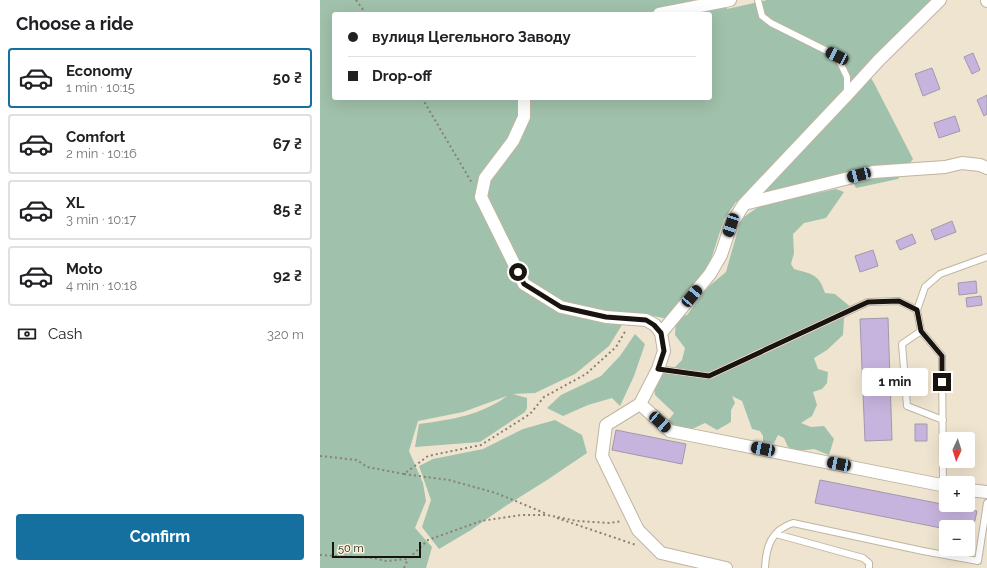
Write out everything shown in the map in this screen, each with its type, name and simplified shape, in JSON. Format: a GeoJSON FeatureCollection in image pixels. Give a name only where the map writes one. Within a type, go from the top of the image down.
{"type":"FeatureCollection","features":[{"type":"Feature","properties":{"kind":"street"},"geometry":{"type":"LineString","coordinates":[[669,12],[730,0]]}},
{"type":"Feature","properties":{"kind":"street"},"geometry":{"type":"LineString","coordinates":[[661,333],[710,274],[721,255],[731,225],[744,204],[879,60],[940,0]]}},
{"type":"Feature","properties":{"kind":"street"},"geometry":{"type":"LineString","coordinates":[[524,100],[524,117],[513,141],[485,178],[481,198],[524,284],[561,307],[606,317],[646,320],[654,325],[661,333],[664,351],[658,369],[640,404],[606,425],[602,456],[638,530],[661,553],[726,568]]}},
{"type":"Feature","properties":{"kind":"street"},"geometry":{"type":"LineString","coordinates":[[744,204],[873,172],[945,167],[962,162],[980,165],[987,168]]}},
{"type":"Feature","properties":{"kind":"street"},"geometry":{"type":"LineString","coordinates":[[640,404],[670,431],[939,485]]}},
{"type":"Feature","properties":{"kind":"street"},"geometry":{"type":"LineString","coordinates":[[975,491],[987,492]]}},
{"type":"Feature","properties":{"kind":"lane"},"geometry":{"type":"LineString","coordinates":[[758,0],[762,16],[771,24],[837,56],[847,77],[847,95]]}},
{"type":"Feature","properties":{"kind":"lane"},"geometry":{"type":"LineString","coordinates":[[944,476],[942,356],[921,331],[917,310],[925,287],[940,274],[987,257]]}},
{"type":"Feature","properties":{"kind":"lane"},"geometry":{"type":"LineString","coordinates":[[658,369],[709,376],[868,302],[899,301],[917,310]]}},
{"type":"Feature","properties":{"kind":"lane"},"geometry":{"type":"LineString","coordinates":[[921,331],[902,344],[907,406],[943,420]]}},
{"type":"Feature","properties":{"kind":"lane"},"geometry":{"type":"LineString","coordinates":[[765,568],[768,544],[784,526],[793,523],[923,551],[978,561],[987,503]]}},
{"type":"Feature","properties":{"kind":"lane"},"geometry":{"type":"LineString","coordinates":[[776,534],[864,558],[869,563],[869,568]]}},
{"type":"Feature","properties":{"kind":"path"},"geometry":{"type":"LineString","coordinates":[[356,0],[365,12]]}},
{"type":"Feature","properties":{"kind":"path"},"geometry":{"type":"LineString","coordinates":[[423,100],[481,198]]}},
{"type":"Feature","properties":{"kind":"path"},"geometry":{"type":"LineString","coordinates":[[404,474],[428,456],[481,445],[530,414],[544,397],[586,374],[601,361],[616,347],[633,319]]}},
{"type":"Feature","properties":{"kind":"path"},"geometry":{"type":"LineString","coordinates":[[320,456],[357,460],[367,467],[449,480],[483,489],[548,515],[638,545]]}},
{"type":"Feature","properties":{"kind":"path"},"geometry":{"type":"LineString","coordinates":[[404,568],[408,559],[428,540],[481,520],[521,515],[548,515],[577,521],[610,523],[633,520]]}},
{"type":"Feature","properties":{"kind":"path"},"geometry":{"type":"LineString","coordinates":[[320,555],[374,558],[386,561],[408,559]]}},
{"type":"Feature","properties":{"kind":"green space"},"geometry":{"type":"Polygon","coordinates":[[[320,0],[726,0],[727,9],[767,0],[934,0],[865,69],[874,83],[913,159],[898,179],[856,188],[848,173],[736,202],[724,219],[708,269],[668,319],[648,315],[628,315],[609,346],[575,374],[535,393],[513,394],[527,398],[527,408],[525,412],[480,442],[415,447],[419,424],[465,416],[487,408],[507,396],[463,412],[418,421],[409,451],[423,483],[426,501],[415,528],[432,547],[426,568],[320,568],[320,0]]]}},
{"type":"Feature","properties":{"kind":"green space"},"geometry":{"type":"Polygon","coordinates":[[[836,189],[844,192],[826,218],[804,223],[793,234],[794,253],[791,264],[794,269],[806,272],[817,278],[825,293],[835,294],[853,309],[844,318],[843,335],[827,350],[814,358],[818,369],[828,372],[827,383],[822,389],[813,392],[817,405],[812,416],[801,423],[811,427],[824,426],[834,439],[829,455],[814,449],[797,451],[788,447],[784,438],[778,435],[774,443],[763,442],[763,436],[760,431],[752,429],[742,401],[732,396],[735,403],[731,410],[731,422],[717,430],[705,423],[690,430],[673,428],[667,422],[674,413],[655,395],[654,384],[661,375],[670,372],[682,360],[685,348],[675,335],[676,318],[687,315],[708,287],[726,272],[741,219],[761,205],[836,189]]]}},
{"type":"Feature","properties":{"kind":"green space"},"geometry":{"type":"Polygon","coordinates":[[[635,334],[645,344],[634,376],[620,406],[612,398],[588,405],[563,416],[547,408],[561,395],[601,376],[620,356],[635,334]]]}},
{"type":"Feature","properties":{"kind":"green space"},"geometry":{"type":"Polygon","coordinates":[[[555,420],[582,435],[587,453],[471,530],[439,549],[422,527],[431,500],[419,466],[433,459],[483,449],[523,429],[555,420]]]}},
{"type":"Feature","properties":{"kind":"building"},"geometry":{"type":"Polygon","coordinates":[[[973,53],[980,70],[972,74],[964,57],[973,53]]]}},
{"type":"Feature","properties":{"kind":"building"},"geometry":{"type":"Polygon","coordinates":[[[932,68],[940,89],[923,96],[915,74],[932,68]]]}},
{"type":"Feature","properties":{"kind":"building"},"geometry":{"type":"Polygon","coordinates":[[[987,95],[987,114],[984,116],[977,100],[987,95]]]}},
{"type":"Feature","properties":{"kind":"building"},"geometry":{"type":"Polygon","coordinates":[[[955,116],[960,131],[939,138],[934,123],[955,116]]]}},
{"type":"Feature","properties":{"kind":"building"},"geometry":{"type":"Polygon","coordinates":[[[952,221],[956,232],[935,240],[931,230],[952,221]]]}},
{"type":"Feature","properties":{"kind":"building"},"geometry":{"type":"Polygon","coordinates":[[[912,234],[916,243],[900,250],[896,241],[912,234]]]}},
{"type":"Feature","properties":{"kind":"building"},"geometry":{"type":"Polygon","coordinates":[[[873,250],[878,266],[860,272],[855,256],[873,250]]]}},
{"type":"Feature","properties":{"kind":"building"},"geometry":{"type":"Polygon","coordinates":[[[976,281],[977,293],[959,295],[958,283],[976,281]]]}},
{"type":"Feature","properties":{"kind":"building"},"geometry":{"type":"Polygon","coordinates":[[[981,296],[982,305],[967,307],[966,298],[981,296]]]}},
{"type":"Feature","properties":{"kind":"building"},"geometry":{"type":"Polygon","coordinates":[[[888,318],[892,440],[865,441],[860,319],[888,318]]]}},
{"type":"Feature","properties":{"kind":"building"},"geometry":{"type":"Polygon","coordinates":[[[915,424],[927,424],[927,441],[915,441],[915,424]]]}},
{"type":"Feature","properties":{"kind":"building"},"geometry":{"type":"Polygon","coordinates":[[[616,430],[686,444],[682,464],[612,450],[616,430]]]}},
{"type":"Feature","properties":{"kind":"building"},"geometry":{"type":"Polygon","coordinates":[[[820,480],[939,503],[939,512],[977,511],[975,520],[939,520],[939,528],[815,503],[820,480]]]}},
{"type":"Feature","properties":{"kind":"route"},"geometry":{"type":"LineString","coordinates":[[518,272],[524,284],[561,307],[606,317],[646,320],[654,325],[661,333],[664,351],[658,369],[709,376],[868,302],[899,301],[917,310],[921,331],[942,356],[942,382]]}}]}
